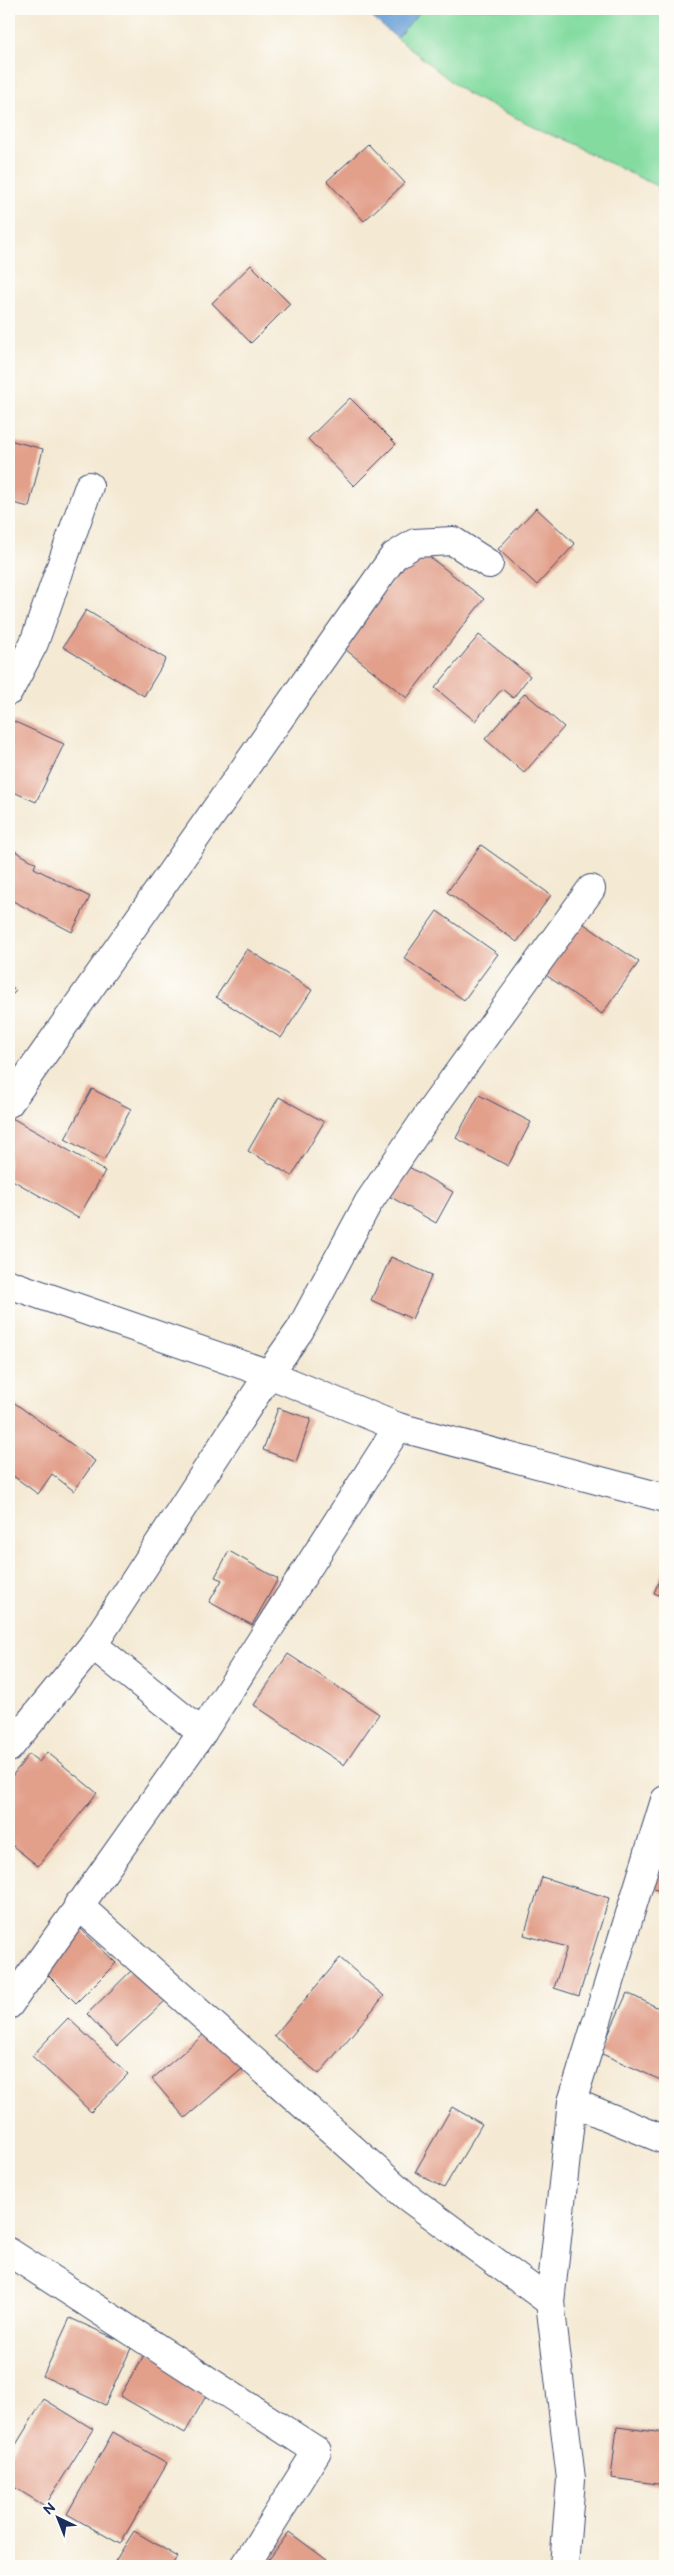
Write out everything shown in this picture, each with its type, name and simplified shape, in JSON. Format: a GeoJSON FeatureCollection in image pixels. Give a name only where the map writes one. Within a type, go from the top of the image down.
{"type":"FeatureCollection","features":[{"type":"Feature","properties":{"kind":"street"},"geometry":{"type":"LineString","coordinates":[[9,691],[34,643],[89,486]]}},
{"type":"Feature","properties":{"kind":"street"},"geometry":{"type":"LineString","coordinates":[[9,1103],[394,556],[415,543],[453,541],[489,564]]}},
{"type":"Feature","properties":{"kind":"street"},"geometry":{"type":"LineString","coordinates":[[9,1748],[18,1719],[93,1646],[309,1315],[368,1204],[432,1109],[591,889]]}},
{"type":"Feature","properties":{"kind":"street"},"geometry":{"type":"LineString","coordinates":[[9,1284],[269,1374],[398,1427],[665,1498]]}},
{"type":"Feature","properties":{"kind":"street"},"geometry":{"type":"LineString","coordinates":[[9,2005],[78,1905],[202,1733],[398,1427]]}},
{"type":"Feature","properties":{"kind":"street"},"geometry":{"type":"LineString","coordinates":[[93,1646],[202,1733]]}},
{"type":"Feature","properties":{"kind":"street"},"geometry":{"type":"LineString","coordinates":[[564,2566],[571,2480],[550,2302],[572,2102],[665,1800]]}},
{"type":"Feature","properties":{"kind":"street"},"geometry":{"type":"LineString","coordinates":[[78,1905],[406,2196],[550,2302]]}},
{"type":"Feature","properties":{"kind":"street"},"geometry":{"type":"LineString","coordinates":[[572,2102],[665,2140]]}},
{"type":"Feature","properties":{"kind":"street"},"geometry":{"type":"LineString","coordinates":[[9,2252],[317,2451],[246,2566]]}},
{"type":"Feature","properties":{"kind":"green space"},"geometry":{"type":"Polygon","coordinates":[[[422,9],[665,9],[665,190],[467,94],[397,38],[422,9]]]}},
{"type":"Feature","properties":{"kind":"water"},"geometry":{"type":"Polygon","coordinates":[[[362,9],[422,9],[397,38],[362,9]]]}},
{"type":"Feature","properties":{"kind":"building"},"geometry":{"type":"Polygon","coordinates":[[[368,144],[405,183],[364,221],[327,181],[368,144]]]}},
{"type":"Feature","properties":{"kind":"building"},"geometry":{"type":"Polygon","coordinates":[[[251,265],[290,304],[251,343],[212,303],[251,265]]]}},
{"type":"Feature","properties":{"kind":"building"},"geometry":{"type":"Polygon","coordinates":[[[350,398],[396,444],[354,486],[308,439],[350,398]]]}},
{"type":"Feature","properties":{"kind":"building"},"geometry":{"type":"Polygon","coordinates":[[[9,440],[43,449],[29,507],[9,502],[9,440]]]}},
{"type":"Feature","properties":{"kind":"building"},"geometry":{"type":"Polygon","coordinates":[[[536,508],[575,544],[537,585],[498,549],[536,508]]]}},
{"type":"Feature","properties":{"kind":"building"},"geometry":{"type":"Polygon","coordinates":[[[418,548],[484,599],[407,698],[341,646],[418,548]]]}},
{"type":"Feature","properties":{"kind":"building"},"geometry":{"type":"Polygon","coordinates":[[[86,610],[166,659],[144,696],[63,647],[86,610]]]}},
{"type":"Feature","properties":{"kind":"building"},"geometry":{"type":"Polygon","coordinates":[[[479,635],[530,676],[513,698],[502,689],[475,721],[435,688],[479,635]]]}},
{"type":"Feature","properties":{"kind":"building"},"geometry":{"type":"Polygon","coordinates":[[[525,693],[564,727],[524,773],[485,739],[525,693]]]}},
{"type":"Feature","properties":{"kind":"building"},"geometry":{"type":"Polygon","coordinates":[[[13,721],[64,744],[36,802],[9,790],[9,730],[13,721]]]}},
{"type":"Feature","properties":{"kind":"building"},"geometry":{"type":"Polygon","coordinates":[[[481,845],[551,895],[517,942],[447,892],[481,845]]]}},
{"type":"Feature","properties":{"kind":"building"},"geometry":{"type":"Polygon","coordinates":[[[13,850],[36,863],[34,868],[90,897],[72,932],[9,899],[9,858],[13,850]]]}},
{"type":"Feature","properties":{"kind":"building"},"geometry":{"type":"Polygon","coordinates":[[[437,911],[498,954],[464,1000],[404,958],[437,911]]]}},
{"type":"Feature","properties":{"kind":"building"},"geometry":{"type":"Polygon","coordinates":[[[577,919],[639,962],[602,1014],[540,971],[577,919]]]}},
{"type":"Feature","properties":{"kind":"building"},"geometry":{"type":"Polygon","coordinates":[[[247,949],[312,990],[281,1038],[216,997],[247,949]]]}},
{"type":"Feature","properties":{"kind":"building"},"geometry":{"type":"Polygon","coordinates":[[[9,984],[16,991],[9,998],[9,984]]]}},
{"type":"Feature","properties":{"kind":"building"},"geometry":{"type":"Polygon","coordinates":[[[92,1089],[131,1109],[104,1160],[65,1139],[92,1089]]]}},
{"type":"Feature","properties":{"kind":"building"},"geometry":{"type":"Polygon","coordinates":[[[479,1095],[531,1122],[508,1166],[456,1138],[479,1095]]]}},
{"type":"Feature","properties":{"kind":"building"},"geometry":{"type":"Polygon","coordinates":[[[279,1097],[324,1122],[292,1176],[248,1151],[279,1097]]]}},
{"type":"Feature","properties":{"kind":"building"},"geometry":{"type":"Polygon","coordinates":[[[12,1118],[105,1171],[78,1218],[9,1178],[9,1124],[12,1118]]]}},
{"type":"Feature","properties":{"kind":"building"},"geometry":{"type":"Polygon","coordinates":[[[400,1162],[453,1192],[436,1223],[382,1192],[400,1162]]]}},
{"type":"Feature","properties":{"kind":"building"},"geometry":{"type":"Polygon","coordinates":[[[391,1257],[432,1275],[412,1319],[371,1300],[391,1257]]]}},
{"type":"Feature","properties":{"kind":"building"},"geometry":{"type":"Polygon","coordinates":[[[9,1399],[95,1461],[74,1491],[52,1474],[38,1494],[9,1473],[9,1399]]]}},
{"type":"Feature","properties":{"kind":"building"},"geometry":{"type":"Polygon","coordinates":[[[278,1408],[311,1419],[296,1462],[263,1450],[278,1408]]]}},
{"type":"Feature","properties":{"kind":"building"},"geometry":{"type":"Polygon","coordinates":[[[229,1551],[278,1579],[252,1625],[209,1602],[222,1580],[215,1577],[229,1551]]]}},
{"type":"Feature","properties":{"kind":"building"},"geometry":{"type":"Polygon","coordinates":[[[665,1566],[665,1598],[654,1593],[665,1566]]]}},
{"type":"Feature","properties":{"kind":"building"},"geometry":{"type":"Polygon","coordinates":[[[288,1654],[379,1714],[344,1765],[254,1705],[288,1654]]]}},
{"type":"Feature","properties":{"kind":"building"},"geometry":{"type":"Polygon","coordinates":[[[47,1752],[97,1793],[38,1866],[9,1843],[9,1780],[29,1754],[39,1762],[47,1752]]]}},
{"type":"Feature","properties":{"kind":"building"},"geometry":{"type":"Polygon","coordinates":[[[665,1841],[665,1894],[644,1884],[665,1841]]]}},
{"type":"Feature","properties":{"kind":"building"},"geometry":{"type":"Polygon","coordinates":[[[542,1877],[609,1898],[579,1996],[554,1988],[567,1947],[524,1935],[542,1877]]]}},
{"type":"Feature","properties":{"kind":"building"},"geometry":{"type":"Polygon","coordinates":[[[80,1928],[116,1963],[76,2003],[40,1967],[80,1928]]]}},
{"type":"Feature","properties":{"kind":"building"},"geometry":{"type":"Polygon","coordinates":[[[340,1958],[384,1996],[319,2074],[274,2036],[340,1958]]]}},
{"type":"Feature","properties":{"kind":"building"},"geometry":{"type":"Polygon","coordinates":[[[134,1968],[165,2001],[117,2046],[87,2014],[134,1968]]]}},
{"type":"Feature","properties":{"kind":"building"},"geometry":{"type":"Polygon","coordinates":[[[627,1993],[665,2011],[665,2082],[600,2053],[627,1993]]]}},
{"type":"Feature","properties":{"kind":"building"},"geometry":{"type":"Polygon","coordinates":[[[68,2018],[128,2074],[91,2112],[32,2056],[68,2018]]]}},
{"type":"Feature","properties":{"kind":"building"},"geometry":{"type":"Polygon","coordinates":[[[209,2030],[242,2069],[185,2118],[152,2079],[209,2030]]]}},
{"type":"Feature","properties":{"kind":"building"},"geometry":{"type":"Polygon","coordinates":[[[452,2107],[482,2124],[444,2188],[415,2172],[452,2107]]]}},
{"type":"Feature","properties":{"kind":"building"},"geometry":{"type":"Polygon","coordinates":[[[70,2318],[132,2346],[105,2405],[43,2376],[70,2318]]]}},
{"type":"Feature","properties":{"kind":"building"},"geometry":{"type":"Polygon","coordinates":[[[147,2350],[211,2387],[185,2433],[120,2396],[147,2350]]]}},
{"type":"Feature","properties":{"kind":"building"},"geometry":{"type":"Polygon","coordinates":[[[44,2399],[93,2429],[45,2506],[9,2484],[9,2456],[44,2399]]]}},
{"type":"Feature","properties":{"kind":"building"},"geometry":{"type":"Polygon","coordinates":[[[617,2427],[665,2433],[665,2485],[611,2478],[617,2427]]]}},
{"type":"Feature","properties":{"kind":"building"},"geometry":{"type":"Polygon","coordinates":[[[113,2432],[167,2463],[120,2544],[67,2514],[113,2432]]]}},
{"type":"Feature","properties":{"kind":"building"},"geometry":{"type":"Polygon","coordinates":[[[134,2531],[178,2557],[172,2566],[112,2566],[134,2531]]]}},
{"type":"Feature","properties":{"kind":"building"},"geometry":{"type":"Polygon","coordinates":[[[289,2532],[335,2566],[264,2566],[289,2532]]]}}]}
